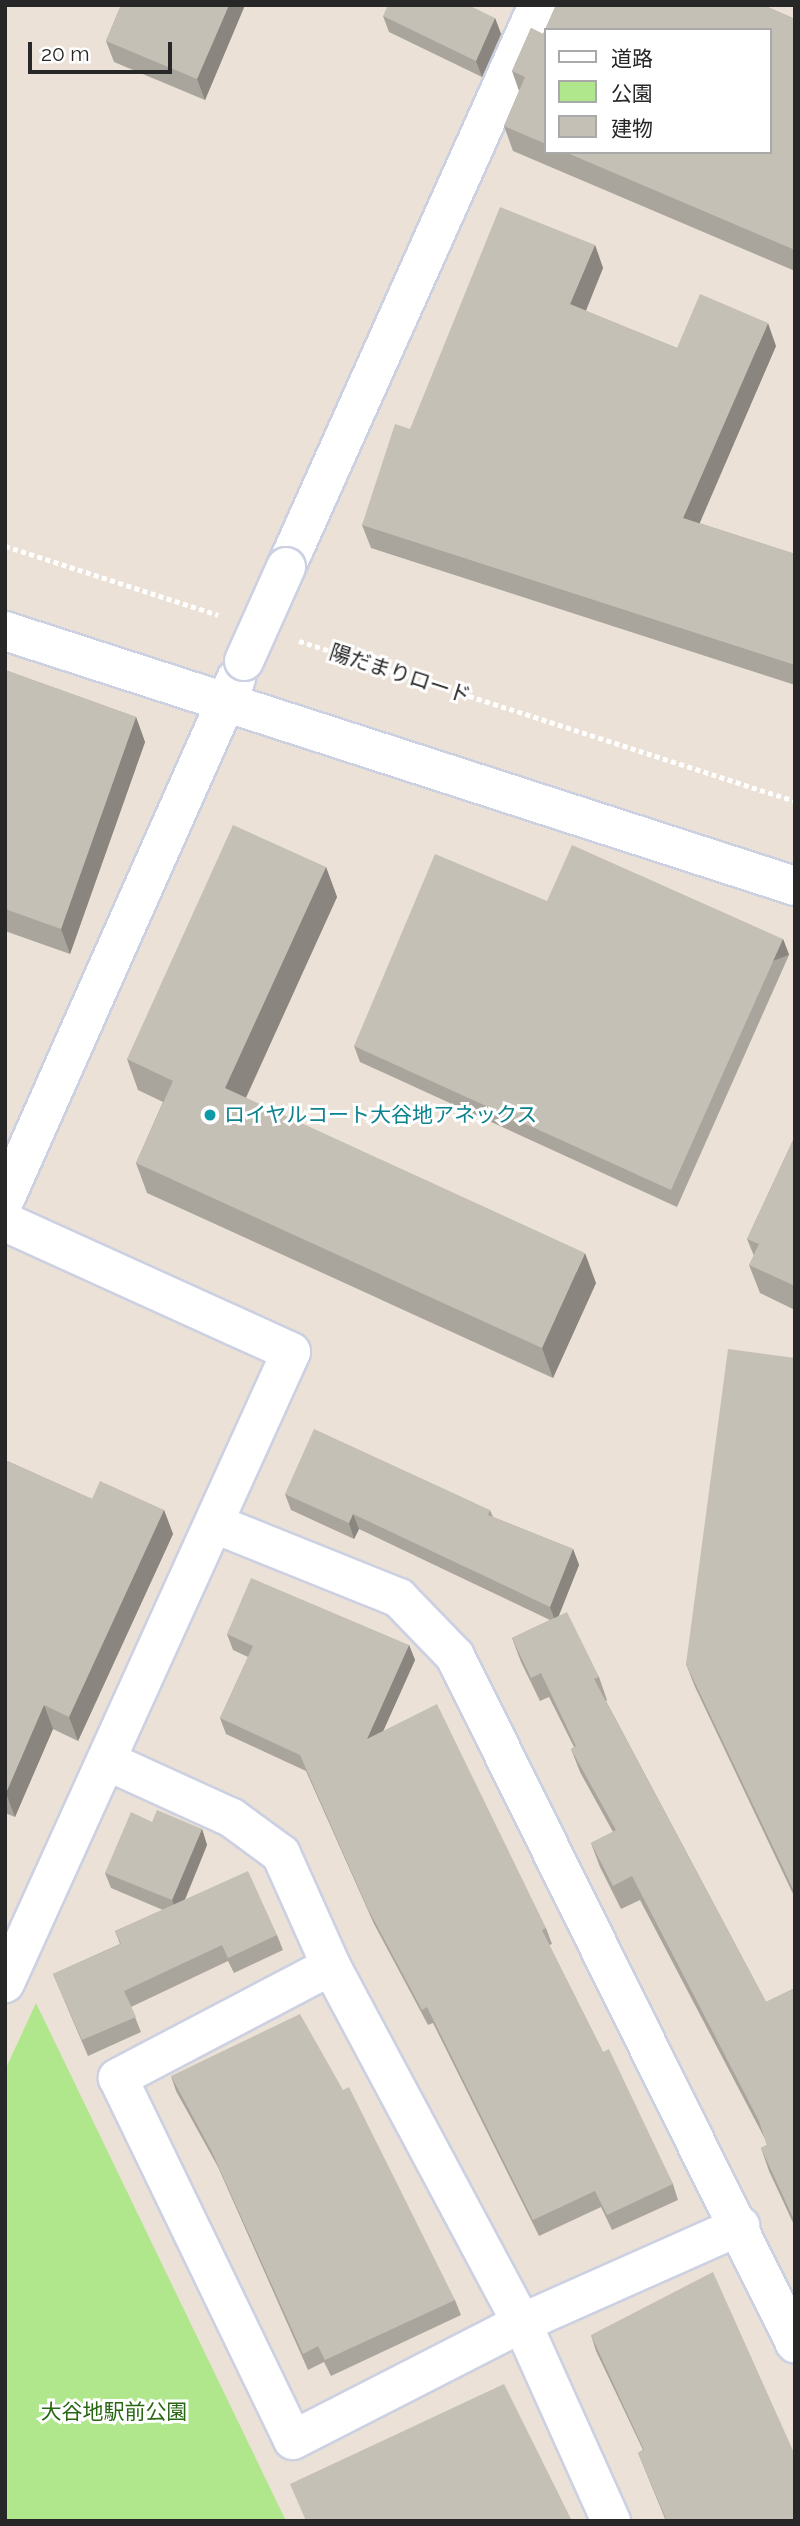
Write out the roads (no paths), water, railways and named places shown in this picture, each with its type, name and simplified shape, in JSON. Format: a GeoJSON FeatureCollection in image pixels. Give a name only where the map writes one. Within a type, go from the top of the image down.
{"type":"FeatureCollection","features":[{"type":"Feature","properties":{"kind":"street"},"geometry":{"type":"LineString","coordinates":[[5,1199],[538,5]]}},
{"type":"Feature","properties":{"kind":"street"},"geometry":{"type":"LineString","coordinates":[[5,631],[795,887]]}},
{"type":"Feature","properties":{"kind":"street"},"geometry":{"type":"LineString","coordinates":[[5,1222],[291,1352],[5,1983]]}},
{"type":"Feature","properties":{"kind":"street"},"geometry":{"type":"LineString","coordinates":[[215,1524],[399,1598],[455,1656],[740,2226],[795,2343]]}},
{"type":"Feature","properties":{"kind":"street"},"geometry":{"type":"LineString","coordinates":[[107,1761],[232,1818],[281,1854],[331,1966],[522,2323],[611,2521]]}},
{"type":"Feature","properties":{"kind":"street"},"geometry":{"type":"LineString","coordinates":[[331,1966],[118,2078],[293,2440],[522,2323],[740,2226]]}},
{"type":"Feature","properties":{"kind":"place","name":"ロイヤルコート大谷地アネックス"},"geometry":{"type":"Point","coordinates":[210,1115]}},
{"type":"Feature","properties":{"kind":"park label","name":"大谷地駅前公園"},"geometry":{"type":"Point","coordinates":[114,2412]}}]}
